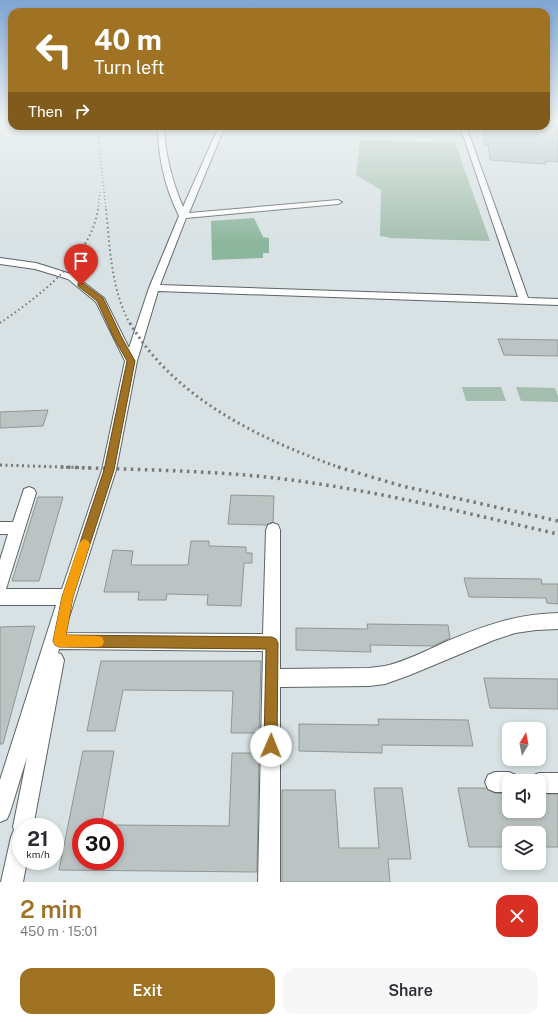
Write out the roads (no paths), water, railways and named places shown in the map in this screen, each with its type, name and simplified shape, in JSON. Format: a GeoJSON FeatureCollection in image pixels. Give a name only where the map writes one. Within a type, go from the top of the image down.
{"type":"FeatureCollection","features":[{"type":"Feature","properties":{"kind":"street"},"geometry":{"type":"LineString","coordinates":[[165,161],[175,202],[183,216]]}},
{"type":"Feature","properties":{"kind":"street"},"geometry":{"type":"LineString","coordinates":[[0,812],[67,597],[109,470],[131,361],[154,288],[207,161]]}},
{"type":"Feature","properties":{"kind":"street"},"geometry":{"type":"LineString","coordinates":[[475,161],[524,301]]}},
{"type":"Feature","properties":{"kind":"street"},"geometry":{"type":"LineString","coordinates":[[175,202],[190,201]]}},
{"type":"Feature","properties":{"kind":"street"},"geometry":{"type":"LineString","coordinates":[[183,216],[338,202]]}},
{"type":"Feature","properties":{"kind":"street"},"geometry":{"type":"LineString","coordinates":[[0,261],[36,266],[71,277],[100,300],[131,361]]}},
{"type":"Feature","properties":{"kind":"street"},"geometry":{"type":"LineString","coordinates":[[154,288],[558,302]]}},
{"type":"Feature","properties":{"kind":"street"},"geometry":{"type":"LineString","coordinates":[[0,584],[29,493]]}},
{"type":"Feature","properties":{"kind":"street"},"geometry":{"type":"LineString","coordinates":[[0,528],[18,528]]}},
{"type":"Feature","properties":{"kind":"street"},"geometry":{"type":"LineString","coordinates":[[269,882],[273,530]]}},
{"type":"Feature","properties":{"kind":"street"},"geometry":{"type":"LineString","coordinates":[[0,597],[67,597]]}},
{"type":"Feature","properties":{"kind":"street"},"geometry":{"type":"LineString","coordinates":[[25,818],[67,597]]}},
{"type":"Feature","properties":{"kind":"street"},"geometry":{"type":"LineString","coordinates":[[272,678],[368,677],[389,674],[482,636],[521,624],[547,620],[558,621]]}},
{"type":"Feature","properties":{"kind":"street"},"geometry":{"type":"LineString","coordinates":[[59,641],[272,643]]}},
{"type":"Feature","properties":{"kind":"street"},"geometry":{"type":"LineString","coordinates":[[546,783],[558,783]]}},
{"type":"Feature","properties":{"kind":"street"},"geometry":{"type":"LineString","coordinates":[[12,882],[14,870]]}},
{"type":"Feature","properties":{"kind":"railway"},"geometry":{"type":"LineString","coordinates":[[101,161],[106,210]]}},
{"type":"Feature","properties":{"kind":"railway"},"geometry":{"type":"LineString","coordinates":[[98,210],[100,192]]}},
{"type":"Feature","properties":{"kind":"railway"},"geometry":{"type":"LineString","coordinates":[[0,323],[46,288],[61,275],[74,260],[85,244],[93,227],[98,209]]}},
{"type":"Feature","properties":{"kind":"railway"},"geometry":{"type":"LineString","coordinates":[[106,209],[110,253],[115,283],[130,324]]}},
{"type":"Feature","properties":{"kind":"railway"},"geometry":{"type":"LineString","coordinates":[[130,323],[148,350],[170,374],[195,395],[222,414],[281,444],[339,467]]}},
{"type":"Feature","properties":{"kind":"railway"},"geometry":{"type":"LineString","coordinates":[[0,465],[93,468]]}},
{"type":"Feature","properties":{"kind":"railway"},"geometry":{"type":"LineString","coordinates":[[61,467],[214,473],[306,482],[401,499],[558,534]]}},
{"type":"Feature","properties":{"kind":"railway"},"geometry":{"type":"LineString","coordinates":[[339,467],[402,486],[558,521]]}}]}
